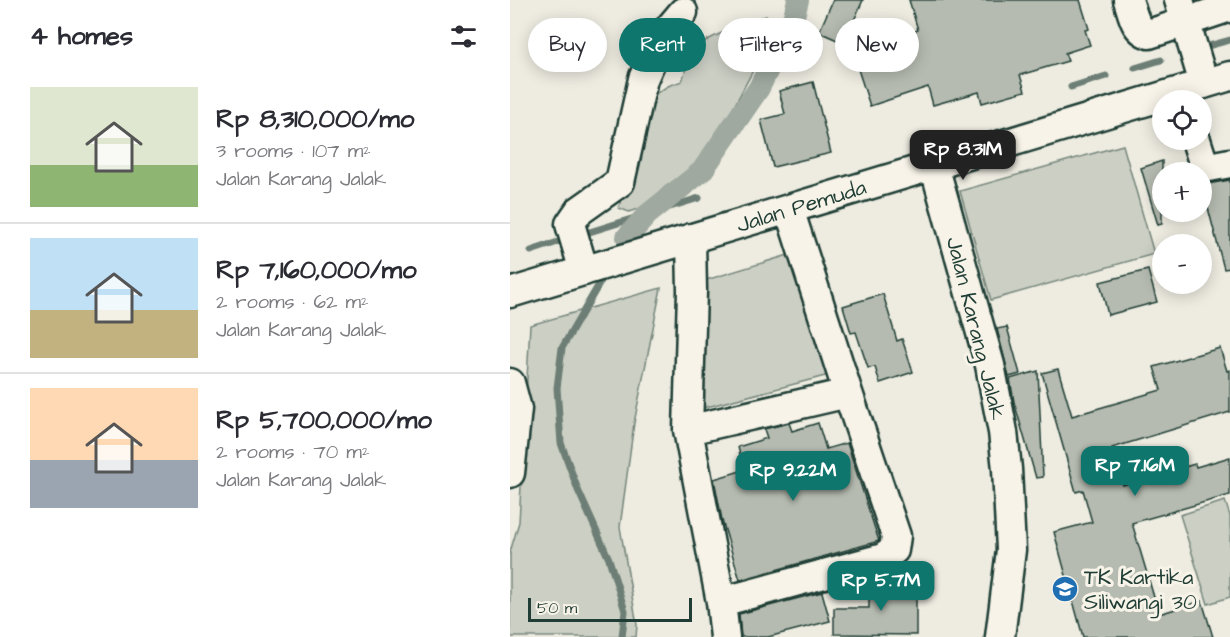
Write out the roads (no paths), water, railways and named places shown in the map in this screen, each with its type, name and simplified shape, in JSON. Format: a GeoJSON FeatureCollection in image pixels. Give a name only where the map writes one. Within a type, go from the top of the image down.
{"type":"FeatureCollection","features":[{"type":"Feature","properties":{"kind":"street"},"geometry":{"type":"LineString","coordinates":[[1128,0],[1136,25],[1149,34],[1182,11],[1230,7]]}},
{"type":"Feature","properties":{"kind":"street"},"geometry":{"type":"LineString","coordinates":[[1182,11],[1200,88]]}},
{"type":"Feature","properties":{"kind":"street"},"geometry":{"type":"LineString","coordinates":[[593,268],[570,224],[579,211],[620,182],[643,79],[661,38],[683,12]]}},
{"type":"Feature","properties":{"kind":"street","name":"Jalan Pemuda"},"geometry":{"type":"LineString","coordinates":[[510,293],[934,165],[1200,88]]}},
{"type":"Feature","properties":{"kind":"street"},"geometry":{"type":"LineString","coordinates":[[1199,150],[1203,165],[1209,167],[1230,163]]}},
{"type":"Feature","properties":{"kind":"street","name":"Jalan Karang Jalak"},"geometry":{"type":"LineString","coordinates":[[934,165],[990,365],[1003,432],[1011,550],[1000,637]]}},
{"type":"Feature","properties":{"kind":"street"},"geometry":{"type":"LineString","coordinates":[[721,602],[883,558],[894,550],[896,536],[789,209]]}},
{"type":"Feature","properties":{"kind":"street"},"geometry":{"type":"LineString","coordinates":[[687,240],[692,291],[688,430],[721,602],[725,637]]}},
{"type":"Feature","properties":{"kind":"street"},"geometry":{"type":"LineString","coordinates":[[510,383],[517,410],[510,473]]}},
{"type":"Feature","properties":{"kind":"street"},"geometry":{"type":"LineString","coordinates":[[688,430],[848,393]]}},
{"type":"Feature","properties":{"kind":"waterway"},"geometry":{"type":"LineString","coordinates":[[627,237],[647,215],[702,171],[759,88],[794,16],[798,0]]}},
{"type":"Feature","properties":{"kind":"waterway"},"geometry":{"type":"LineString","coordinates":[[1201,48],[1230,40]]}},
{"type":"Feature","properties":{"kind":"waterway"},"geometry":{"type":"LineString","coordinates":[[1135,68],[1161,60]]}},
{"type":"Feature","properties":{"kind":"waterway"},"geometry":{"type":"LineString","coordinates":[[1071,87],[1106,76]]}},
{"type":"Feature","properties":{"kind":"waterway"},"geometry":{"type":"LineString","coordinates":[[583,234],[699,198]]}},
{"type":"Feature","properties":{"kind":"waterway"},"geometry":{"type":"LineString","coordinates":[[618,251],[627,237]]}},
{"type":"Feature","properties":{"kind":"waterway"},"geometry":{"type":"LineString","coordinates":[[531,251],[564,240]]}},
{"type":"Feature","properties":{"kind":"waterway"},"geometry":{"type":"LineString","coordinates":[[605,274],[562,348],[557,388],[561,443],[578,490],[609,559],[625,611],[622,637]]}},
{"type":"Feature","properties":{"kind":"place","name":"TK Kartika Siliwangi 30"},"geometry":{"type":"Point","coordinates":[1065,589]}}]}
